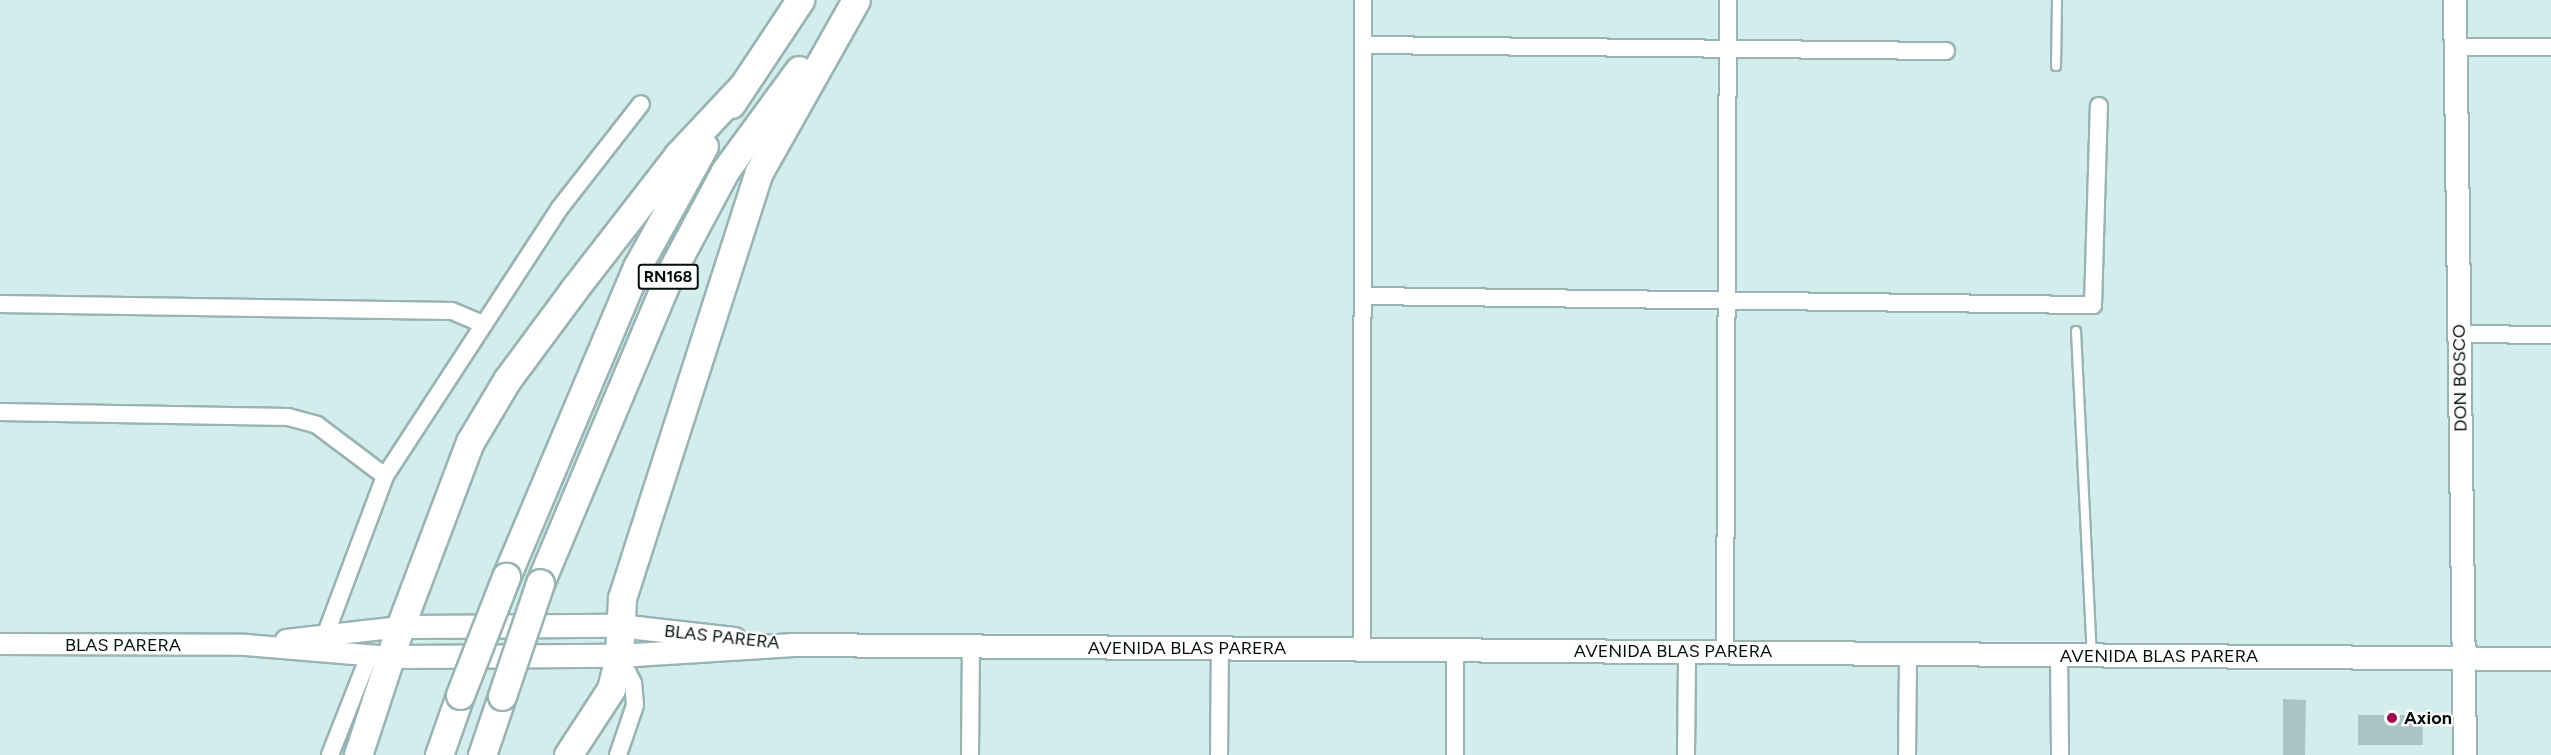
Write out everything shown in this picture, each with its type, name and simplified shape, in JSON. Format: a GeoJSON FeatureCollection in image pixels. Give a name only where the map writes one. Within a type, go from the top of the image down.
{"type":"FeatureCollection","features":[{"type":"Feature","properties":{"kind":"highway","name":"RN168"},"geometry":{"type":"LineString","coordinates":[[439,755],[506,577],[637,267],[692,164],[800,0]]}},
{"type":"Feature","properties":{"kind":"highway","name":"RN168"},"geometry":{"type":"LineString","coordinates":[[482,755],[540,583],[669,276],[726,171],[853,0]]}},
{"type":"Feature","properties":{"kind":"highway"},"geometry":{"type":"LineString","coordinates":[[568,755],[611,689],[619,656],[622,598],[651,498],[759,172],[853,0]]}},
{"type":"Feature","properties":{"kind":"highway"},"geometry":{"type":"LineString","coordinates":[[358,755],[380,656],[400,627],[470,442],[507,380],[678,155],[740,89]]}},
{"type":"Feature","properties":{"kind":"main road","name":"DON BOSCO"},"geometry":{"type":"LineString","coordinates":[[2455,0],[2466,660],[2464,755]]}},
{"type":"Feature","properties":{"kind":"main road","name":"BLAS PARERA"},"geometry":{"type":"LineString","coordinates":[[400,627],[619,626],[794,645]]}},
{"type":"Feature","properties":{"kind":"main road","name":"BLAS PARERA"},"geometry":{"type":"LineString","coordinates":[[380,656],[619,656],[794,645]]}},
{"type":"Feature","properties":{"kind":"main road","name":"AVENIDA BLAS PARERA"},"geometry":{"type":"LineString","coordinates":[[794,645],[2551,659]]}},
{"type":"Feature","properties":{"kind":"street"},"geometry":{"type":"LineString","coordinates":[[1362,649],[1363,0]]}},
{"type":"Feature","properties":{"kind":"street"},"geometry":{"type":"LineString","coordinates":[[1725,651],[1730,300],[1728,0]]}},
{"type":"Feature","properties":{"kind":"street"},"geometry":{"type":"LineString","coordinates":[[1363,45],[1728,46],[1946,51]]}},
{"type":"Feature","properties":{"kind":"street"},"geometry":{"type":"LineString","coordinates":[[2455,47],[2551,47]]}},
{"type":"Feature","properties":{"kind":"street"},"geometry":{"type":"LineString","coordinates":[[325,636],[385,476],[559,209],[641,104]]}},
{"type":"Feature","properties":{"kind":"street"},"geometry":{"type":"LineString","coordinates":[[1363,296],[2093,305],[2099,106]]}},
{"type":"Feature","properties":{"kind":"street"},"geometry":{"type":"LineString","coordinates":[[0,304],[452,311],[482,324]]}},
{"type":"Feature","properties":{"kind":"street"},"geometry":{"type":"LineString","coordinates":[[2460,334],[2551,335]]}},
{"type":"Feature","properties":{"kind":"street"},"geometry":{"type":"LineString","coordinates":[[0,412],[288,417],[317,425],[385,476]]}},
{"type":"Feature","properties":{"kind":"street","name":"BLAS PARERA"},"geometry":{"type":"LineString","coordinates":[[246,645],[400,627]]}},
{"type":"Feature","properties":{"kind":"street","name":"BLAS PARERA"},"geometry":{"type":"LineString","coordinates":[[0,644],[246,645],[380,656]]}},
{"type":"Feature","properties":{"kind":"street"},"geometry":{"type":"LineString","coordinates":[[969,755],[971,648]]}},
{"type":"Feature","properties":{"kind":"street"},"geometry":{"type":"LineString","coordinates":[[1219,755],[1220,648]]}},
{"type":"Feature","properties":{"kind":"street"},"geometry":{"type":"LineString","coordinates":[[1455,650],[1455,755]]}},
{"type":"Feature","properties":{"kind":"street"},"geometry":{"type":"LineString","coordinates":[[1686,755],[1688,651]]}},
{"type":"Feature","properties":{"kind":"street"},"geometry":{"type":"LineString","coordinates":[[1907,755],[1908,653]]}},
{"type":"Feature","properties":{"kind":"street"},"geometry":{"type":"LineString","coordinates":[[2059,655],[2060,755]]}},
{"type":"Feature","properties":{"kind":"street"},"geometry":{"type":"LineString","coordinates":[[330,755],[380,656]]}},
{"type":"Feature","properties":{"kind":"street"},"geometry":{"type":"LineString","coordinates":[[618,755],[635,705],[633,683],[619,656]]}},
{"type":"Feature","properties":{"kind":"lane"},"geometry":{"type":"LineString","coordinates":[[2056,66],[2057,0]]}},
{"type":"Feature","properties":{"kind":"lane"},"geometry":{"type":"LineString","coordinates":[[2076,331],[2092,654]]}},
{"type":"Feature","properties":{"kind":"building"},"geometry":{"type":"Polygon","coordinates":[[[2283,699],[2306,700],[2305,755],[2283,755],[2283,699]]]}},
{"type":"Feature","properties":{"kind":"building"},"geometry":{"type":"Polygon","coordinates":[[[2358,715],[2422,715],[2423,745],[2358,745],[2358,715]]]}},
{"type":"Feature","properties":{"kind":"place","name":"Axion"},"geometry":{"type":"Point","coordinates":[2392,718]}}]}
